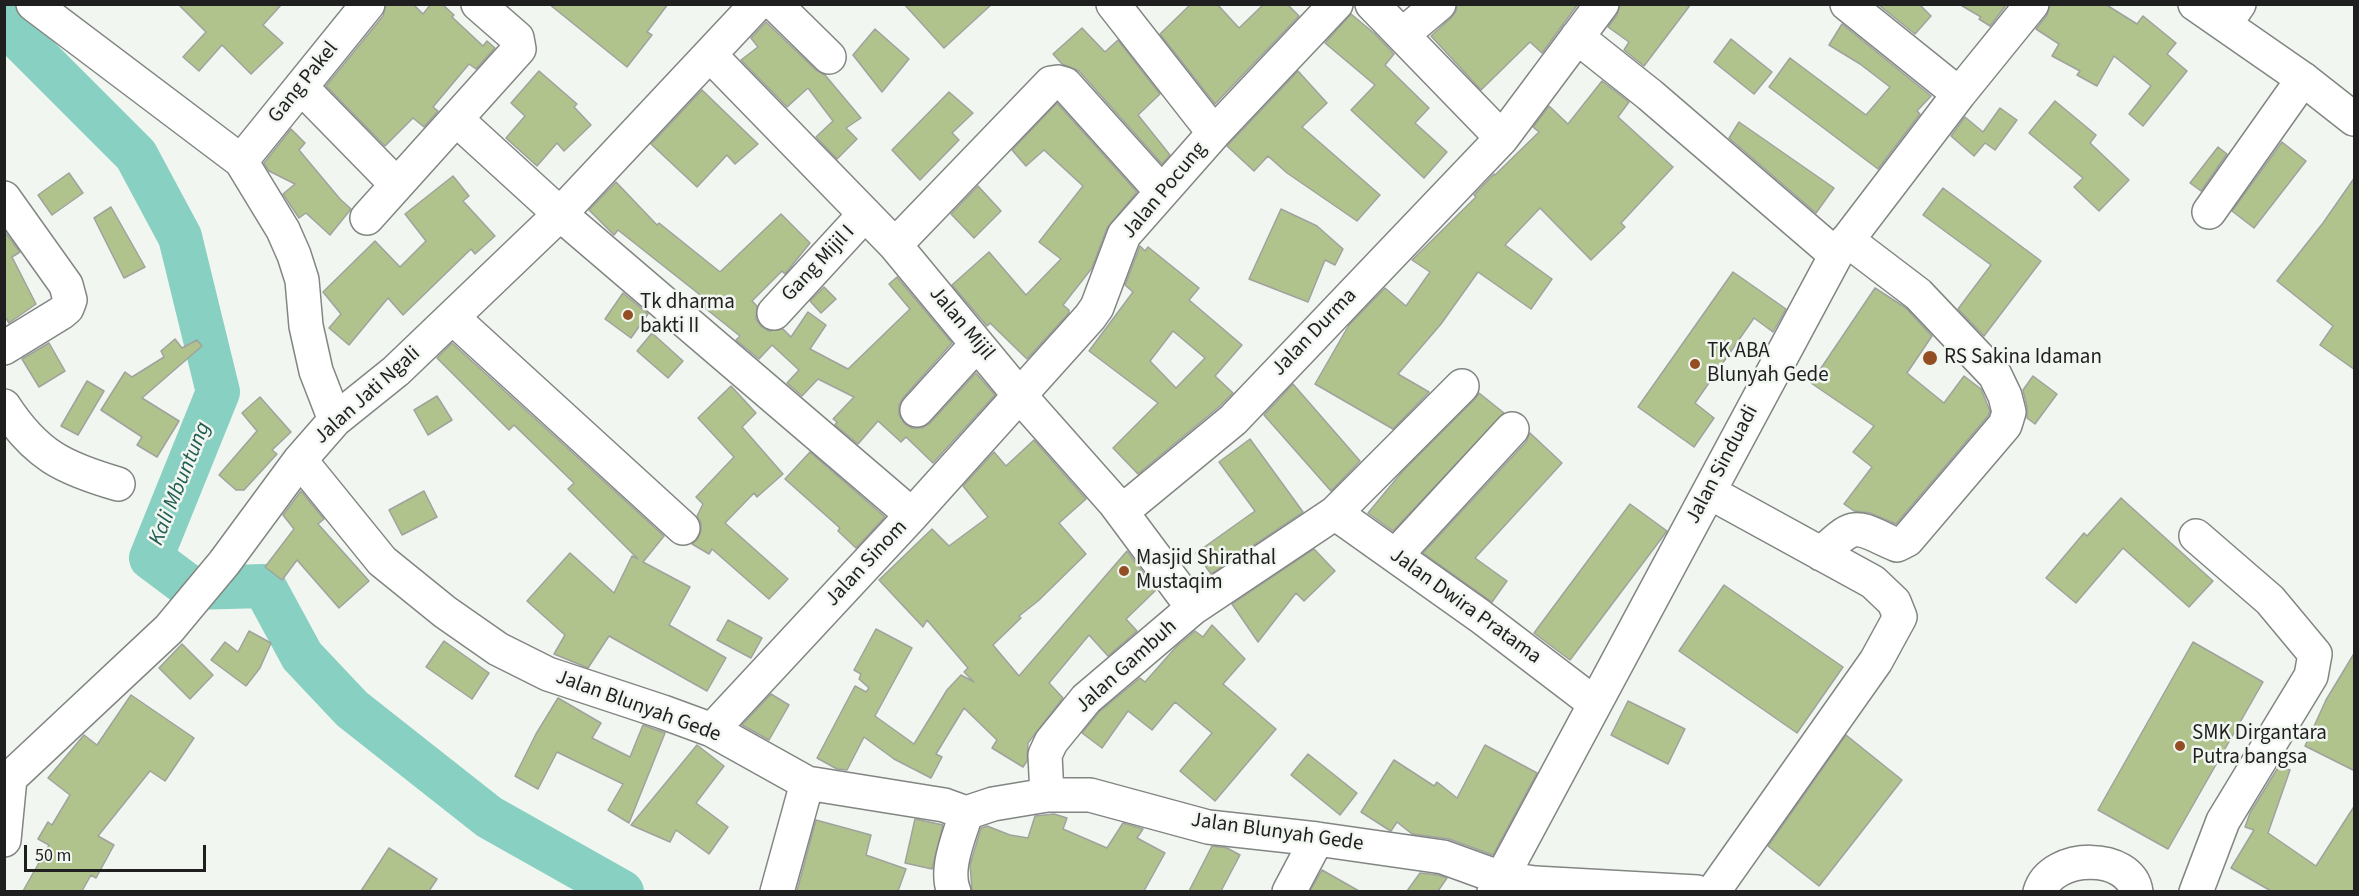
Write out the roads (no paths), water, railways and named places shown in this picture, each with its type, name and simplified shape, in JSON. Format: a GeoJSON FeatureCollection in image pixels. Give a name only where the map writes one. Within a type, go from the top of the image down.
{"type":"FeatureCollection","features":[{"type":"Feature","properties":{"kind":"street"},"geometry":{"type":"LineString","coordinates":[[33,4],[241,161],[283,230],[294,255],[302,280],[306,327],[316,371],[335,420]]}},
{"type":"Feature","properties":{"kind":"street"},"geometry":{"type":"LineString","coordinates":[[367,218],[519,49],[517,38],[478,4]]}},
{"type":"Feature","properties":{"kind":"street","name":"Jalan Jati Ngali"},"geometry":{"type":"LineString","coordinates":[[4,840],[7,776],[169,629],[224,563],[300,460],[335,420],[396,371],[560,214],[757,4]]}},
{"type":"Feature","properties":{"kind":"street"},"geometry":{"type":"LineString","coordinates":[[775,4],[829,57]]}},
{"type":"Feature","properties":{"kind":"street"},"geometry":{"type":"LineString","coordinates":[[1113,4],[1214,133]]}},
{"type":"Feature","properties":{"kind":"street","name":"Jalan Pocung"},"geometry":{"type":"LineString","coordinates":[[1020,396],[1097,307],[1124,235],[1214,133],[1336,4]]}},
{"type":"Feature","properties":{"kind":"street"},"geometry":{"type":"LineString","coordinates":[[1372,4],[1502,138]]}},
{"type":"Feature","properties":{"kind":"street"},"geometry":{"type":"LineString","coordinates":[[1402,35],[1439,4]]}},
{"type":"Feature","properties":{"kind":"street","name":"Jalan Durma"},"geometry":{"type":"LineString","coordinates":[[1114,502],[1125,506],[1131,504],[1233,420],[1502,138],[1602,4]]}},
{"type":"Feature","properties":{"kind":"street"},"geometry":{"type":"LineString","coordinates":[[1847,4],[1959,94]]}},
{"type":"Feature","properties":{"kind":"street","name":"Jalan Sinduadi"},"geometry":{"type":"LineString","coordinates":[[1498,885],[1841,248],[1959,94],[2032,4]]}},
{"type":"Feature","properties":{"kind":"street"},"geometry":{"type":"LineString","coordinates":[[2195,4],[2232,14],[2303,79],[2355,119]]}},
{"type":"Feature","properties":{"kind":"street","name":"Gang Pakel"},"geometry":{"type":"LineString","coordinates":[[241,161],[301,87],[354,9]]}},
{"type":"Feature","properties":{"kind":"street"},"geometry":{"type":"LineString","coordinates":[[1577,37],[1841,248],[1918,294],[1995,375],[2005,396],[2009,412],[2005,425],[1907,540],[1897,545],[1860,528],[1844,532],[1821,554]]}},
{"type":"Feature","properties":{"kind":"street","name":"Jalan Mijil"},"geometry":{"type":"LineString","coordinates":[[710,55],[895,245],[1020,396],[1114,502],[1194,608]]}},
{"type":"Feature","properties":{"kind":"street"},"geometry":{"type":"LineString","coordinates":[[2209,212],[2303,79]]}},
{"type":"Feature","properties":{"kind":"street"},"geometry":{"type":"LineString","coordinates":[[895,245],[1051,82],[1065,84],[1162,192]]}},
{"type":"Feature","properties":{"kind":"street"},"geometry":{"type":"LineString","coordinates":[[301,87],[396,184]]}},
{"type":"Feature","properties":{"kind":"street"},"geometry":{"type":"LineString","coordinates":[[457,120],[560,214],[912,516]]}},
{"type":"Feature","properties":{"kind":"street"},"geometry":{"type":"LineString","coordinates":[[4,198],[66,285],[70,300],[67,308],[61,313],[4,348]]}},
{"type":"Feature","properties":{"kind":"street","name":"Gang Mijil I"},"geometry":{"type":"LineString","coordinates":[[774,314],[865,214]]}},
{"type":"Feature","properties":{"kind":"street"},"geometry":{"type":"LineString","coordinates":[[453,318],[683,528]]}},
{"type":"Feature","properties":{"kind":"street"},"geometry":{"type":"LineString","coordinates":[[917,410],[977,344]]}},
{"type":"Feature","properties":{"kind":"street","name":"Jalan Gambuh"},"geometry":{"type":"LineString","coordinates":[[1047,795],[1045,755],[1051,742],[1086,699],[1194,608],[1335,513],[1462,386]]}},
{"type":"Feature","properties":{"kind":"street","name":"Jalan Sinom"},"geometry":{"type":"LineString","coordinates":[[712,730],[912,516],[1020,396]]}},
{"type":"Feature","properties":{"kind":"street"},"geometry":{"type":"LineString","coordinates":[[4,406],[33,444],[55,460],[85,474],[118,484]]}},
{"type":"Feature","properties":{"kind":"street"},"geometry":{"type":"LineString","coordinates":[[1396,555],[1512,429]]}},
{"type":"Feature","properties":{"kind":"street","name":"Jalan Blunyah Gede"},"geometry":{"type":"LineString","coordinates":[[300,460],[382,561],[445,612],[498,649],[548,675],[712,730],[807,783],[944,805],[966,813],[993,804],[1047,795],[1090,795],[1208,827],[1317,839],[1443,857],[1498,885],[1535,883],[1697,891]]}},
{"type":"Feature","properties":{"kind":"street"},"geometry":{"type":"LineString","coordinates":[[1709,492],[1873,582],[1894,602],[1900,617],[1876,661],[1713,891]]}},
{"type":"Feature","properties":{"kind":"street","name":"Jalan Dwira Pratama"},"geometry":{"type":"LineString","coordinates":[[1335,513],[1396,555],[1594,703]]}},
{"type":"Feature","properties":{"kind":"street"},"geometry":{"type":"LineString","coordinates":[[2196,536],[2270,600],[2315,654],[2316,659],[2311,676],[2223,821],[2196,891]]}},
{"type":"Feature","properties":{"kind":"street"},"geometry":{"type":"LineString","coordinates":[[777,891],[807,783]]}},
{"type":"Feature","properties":{"kind":"street"},"geometry":{"type":"LineString","coordinates":[[954,891],[951,884],[952,864],[966,813]]}},
{"type":"Feature","properties":{"kind":"street"},"geometry":{"type":"LineString","coordinates":[[1289,891],[1317,839]]}},
{"type":"Feature","properties":{"kind":"street"},"geometry":{"type":"LineString","coordinates":[[2040,891],[2043,881],[2056,869],[2080,862],[2124,871],[2134,881],[2136,891]]}},
{"type":"Feature","properties":{"kind":"waterway","name":"Kali Mbuntung"},"geometry":{"type":"LineString","coordinates":[[4,23],[136,155],[180,237],[218,392],[151,558],[191,588],[264,586],[302,656],[352,709],[489,817],[622,892]]}},
{"type":"Feature","properties":{"kind":"place","name":"Tk dharma bakti II"},"geometry":{"type":"Point","coordinates":[628,315]}},
{"type":"Feature","properties":{"kind":"place","name":"RS Sakina Idaman"},"geometry":{"type":"Point","coordinates":[1930,358]}},
{"type":"Feature","properties":{"kind":"place","name":"TK ABA Blunyah Gede"},"geometry":{"type":"Point","coordinates":[1695,364]}},
{"type":"Feature","properties":{"kind":"place","name":"Masjid Shirathal Mustaqim"},"geometry":{"type":"Point","coordinates":[1124,571]}},
{"type":"Feature","properties":{"kind":"place","name":"SMK Dirgantara Putra bangsa"},"geometry":{"type":"Point","coordinates":[2180,746]}}]}
